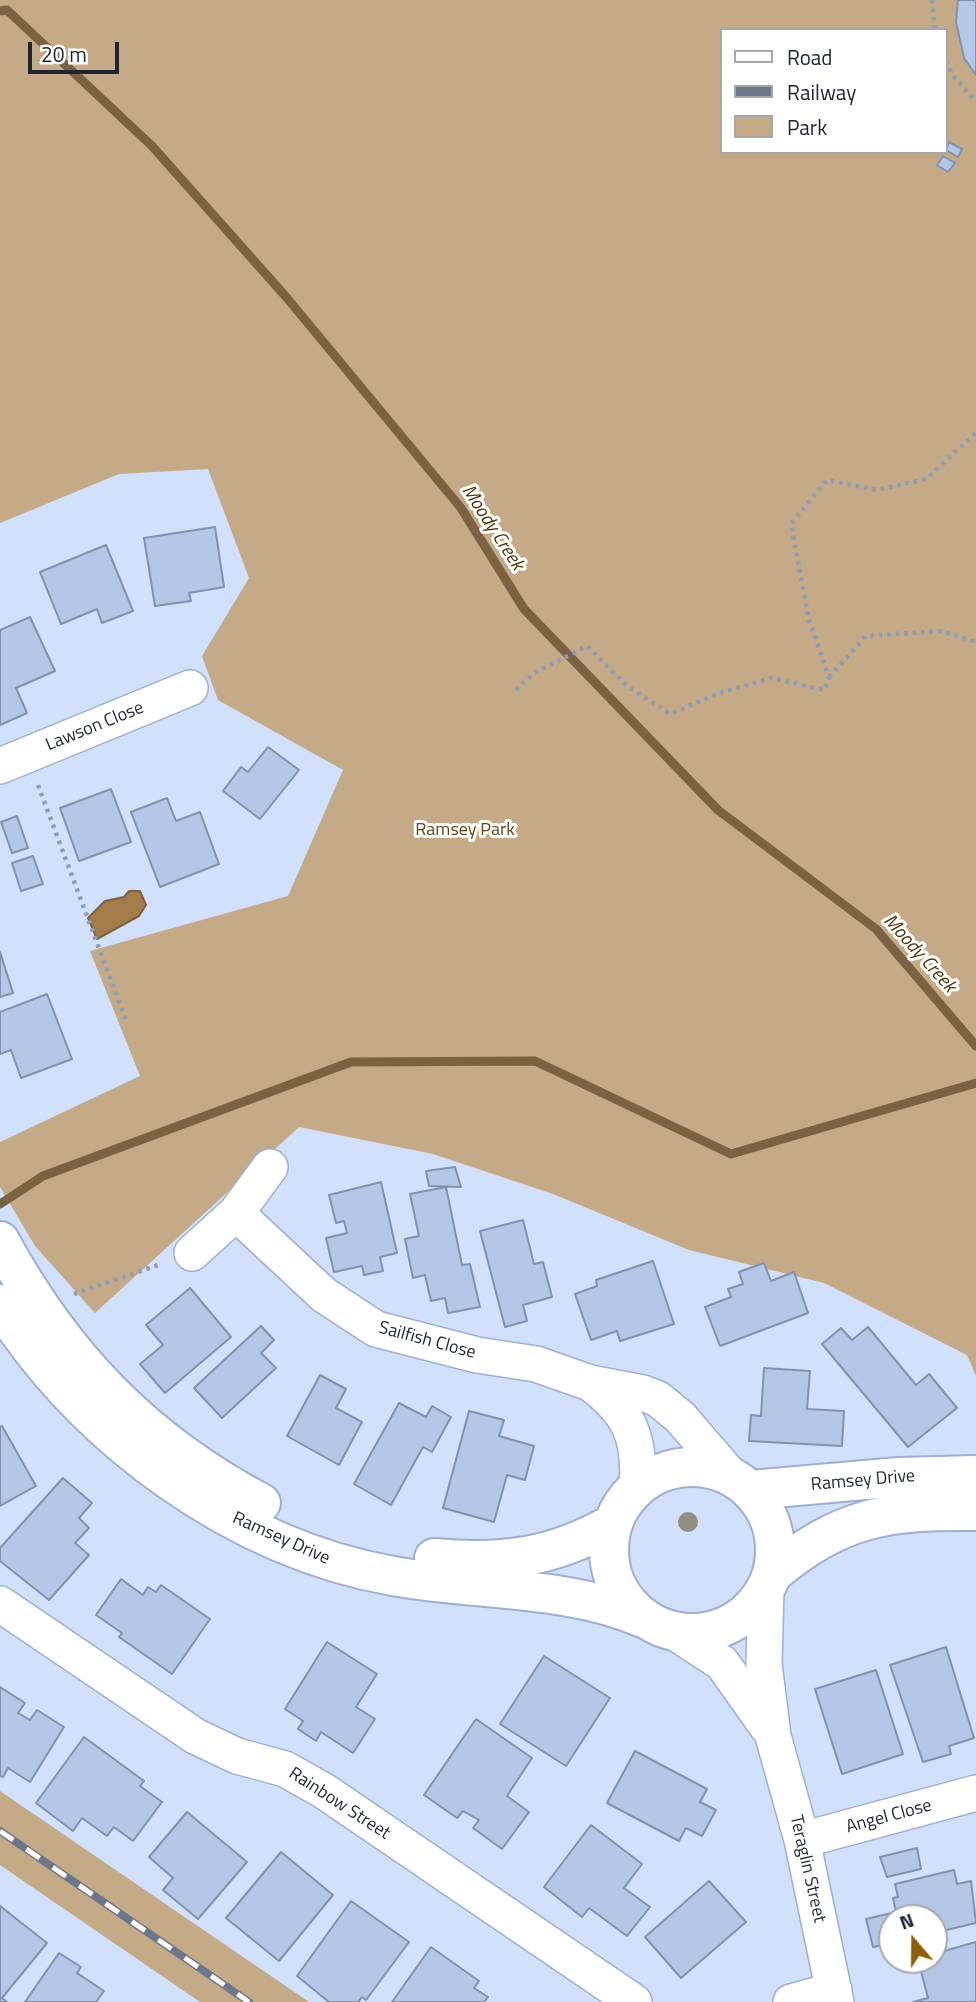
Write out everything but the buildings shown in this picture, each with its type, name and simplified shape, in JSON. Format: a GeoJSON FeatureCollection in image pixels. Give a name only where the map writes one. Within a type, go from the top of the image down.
{"type":"FeatureCollection","features":[{"type":"Feature","properties":{"kind":"main road","name":"Ramsey Drive"},"geometry":{"type":"LineString","coordinates":[[0,1241],[38,1306],[79,1362],[149,1429],[231,1487],[282,1514],[380,1549],[482,1563],[522,1559],[560,1548],[612,1524]]}},
{"type":"Feature","properties":{"kind":"main road","name":"Ramsey Drive"},"geometry":{"type":"LineString","coordinates":[[0,1304],[45,1366],[87,1412],[170,1479],[248,1526],[339,1564],[470,1588],[589,1599],[658,1624]]}},
{"type":"Feature","properties":{"kind":"main road"},"geometry":{"type":"LineString","coordinates":[[682,1467],[707,1468],[741,1483],[764,1508],[773,1529],[776,1551],[769,1581],[754,1606],[737,1620],[717,1629],[695,1633],[658,1624],[624,1599],[612,1575],[608,1549],[612,1524],[622,1503],[637,1487],[658,1473],[682,1467]]}},
{"type":"Feature","properties":{"kind":"main road","name":"Ramsey Drive"},"geometry":{"type":"LineString","coordinates":[[741,1483],[976,1475]]}},
{"type":"Feature","properties":{"kind":"main road","name":"Ramsey Drive"},"geometry":{"type":"LineString","coordinates":[[769,1581],[810,1544],[855,1522],[902,1512],[976,1511]]}},
{"type":"Feature","properties":{"kind":"street","name":"Lawson Close"},"geometry":{"type":"LineString","coordinates":[[13,760],[190,688]]}},
{"type":"Feature","properties":{"kind":"street"},"geometry":{"type":"LineString","coordinates":[[192,1253],[236,1213],[270,1167]]}},
{"type":"Feature","properties":{"kind":"street","name":"Sailfish Close"},"geometry":{"type":"LineString","coordinates":[[236,1213],[324,1295],[376,1329],[477,1355],[536,1364],[590,1383],[643,1393],[658,1399],[680,1417],[741,1483]]}},
{"type":"Feature","properties":{"kind":"street","name":"Sailfish Close"},"geometry":{"type":"LineString","coordinates":[[590,1383],[614,1401],[626,1417],[636,1446],[637,1487]]}},
{"type":"Feature","properties":{"kind":"street","name":"Teraglin Street"},"geometry":{"type":"LineString","coordinates":[[769,1581],[764,1664],[774,1736],[802,1840],[835,1996]]}},
{"type":"Feature","properties":{"kind":"street","name":"Rainbow Street"},"geometry":{"type":"LineString","coordinates":[[0,1604],[195,1736],[237,1756],[285,1769],[313,1784],[634,2002]]}},
{"type":"Feature","properties":{"kind":"street","name":"Teraglin Street"},"geometry":{"type":"LineString","coordinates":[[658,1624],[722,1663],[774,1736]]}},
{"type":"Feature","properties":{"kind":"street","name":"Angel Close"},"geometry":{"type":"LineString","coordinates":[[802,1840],[976,1793]]}},
{"type":"Feature","properties":{"kind":"street"},"geometry":{"type":"LineString","coordinates":[[791,2002],[835,1996]]}},
{"type":"Feature","properties":{"kind":"path"},"geometry":{"type":"LineString","coordinates":[[932,0],[935,28]]}},
{"type":"Feature","properties":{"kind":"path"},"geometry":{"type":"LineString","coordinates":[[948,65],[953,76],[976,101]]}},
{"type":"Feature","properties":{"kind":"path"},"geometry":{"type":"LineString","coordinates":[[829,678],[809,620],[791,524],[827,480],[877,490],[926,479],[976,433]]}},
{"type":"Feature","properties":{"kind":"path"},"geometry":{"type":"LineString","coordinates":[[516,690],[534,673],[587,646],[627,686],[670,714],[719,693],[771,678],[824,690],[829,678],[866,636],[942,631],[976,642]]}},
{"type":"Feature","properties":{"kind":"path"},"geometry":{"type":"LineString","coordinates":[[13,760],[127,1023]]}},
{"type":"Feature","properties":{"kind":"path"},"geometry":{"type":"LineString","coordinates":[[38,1306],[192,1253]]}},
{"type":"Feature","properties":{"kind":"green space","name":"Ramsey Park"},"geometry":{"type":"Polygon","coordinates":[[[0,0],[976,0],[976,1376],[967,1355],[824,1283],[689,1250],[553,1194],[433,1154],[299,1127],[95,1313],[35,1246],[0,1187],[0,1142],[140,1076],[90,951],[288,896],[343,770],[218,700],[202,656],[249,578],[208,469],[119,474],[0,523],[0,0]]]}},
{"type":"Feature","properties":{"kind":"green space"},"geometry":{"type":"Polygon","coordinates":[[[0,1791],[309,2002],[200,2002],[0,1865],[0,1791]]]}},
{"type":"Feature","properties":{"kind":"shaded area"},"geometry":{"type":"Polygon","coordinates":[[[129,891],[140,891],[146,905],[139,916],[97,939],[88,918],[105,901],[124,897],[129,891]]]}},
{"type":"Feature","properties":{"kind":"waterway","name":"Moody Creek"},"geometry":{"type":"LineString","coordinates":[[0,11],[7,10],[152,146],[287,298],[461,508],[524,609],[718,810],[876,929],[976,1046]]}},
{"type":"Feature","properties":{"kind":"waterway"},"geometry":{"type":"LineString","coordinates":[[0,1204],[43,1176],[351,1062],[535,1061],[731,1154],[976,1083]]}},
{"type":"Feature","properties":{"kind":"railway"},"geometry":{"type":"LineString","coordinates":[[0,1831],[249,2002]]}}]}
